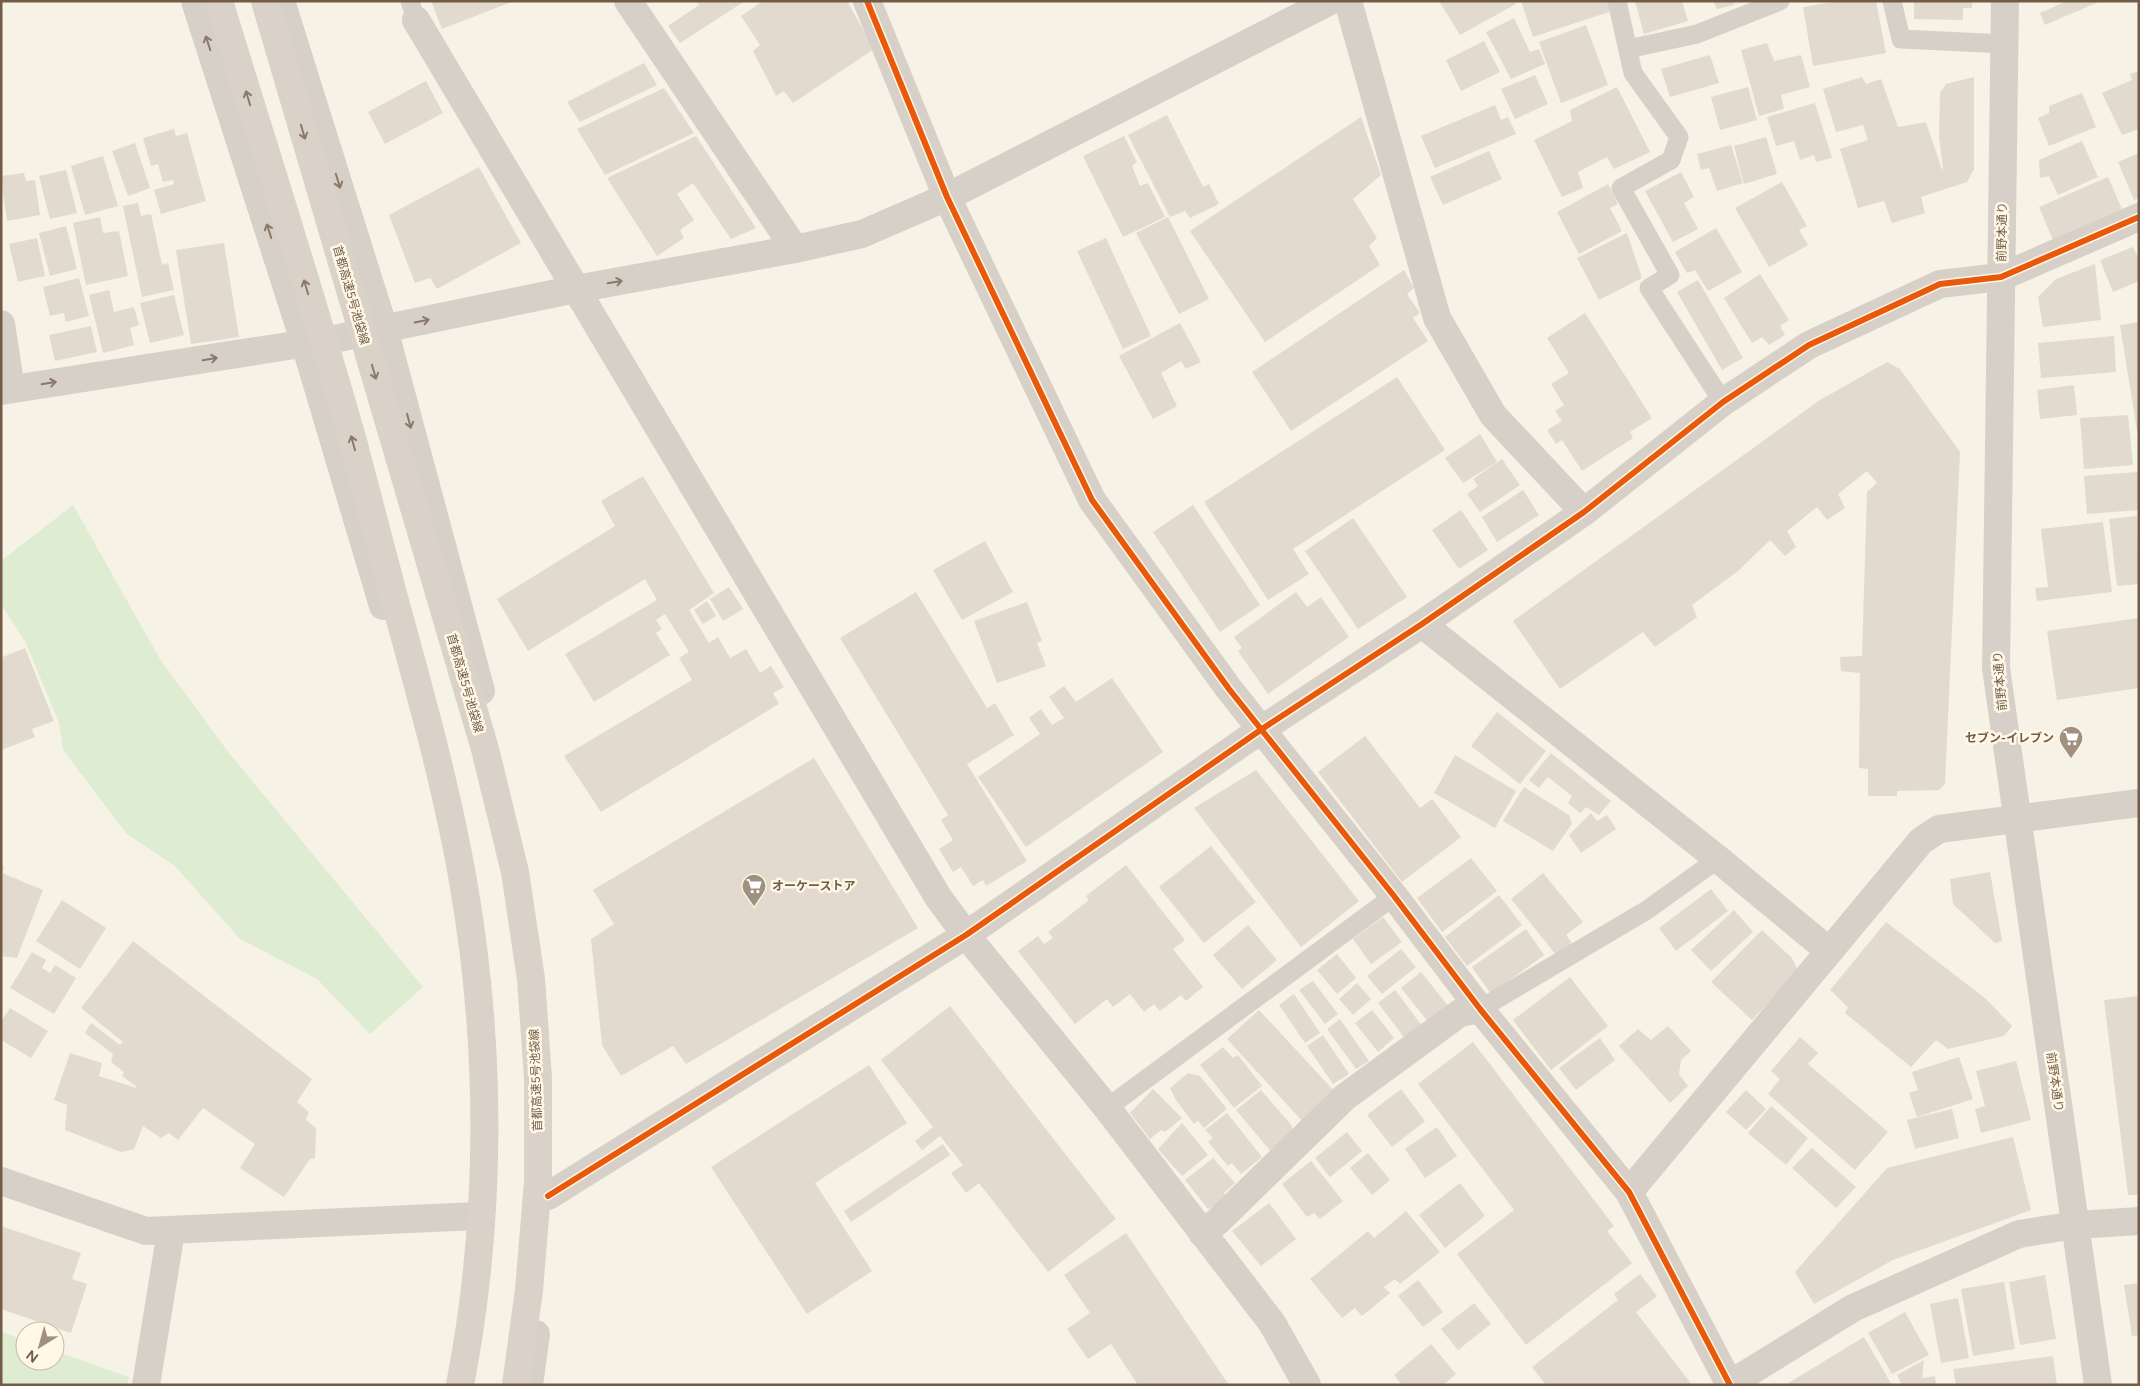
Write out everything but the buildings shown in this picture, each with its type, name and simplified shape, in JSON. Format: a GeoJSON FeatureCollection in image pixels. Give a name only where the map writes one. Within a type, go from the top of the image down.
{"type":"FeatureCollection","features":[{"type":"Feature","properties":{"kind":"highway"},"geometry":{"type":"LineString","coordinates":[[219,1],[354,445],[442,777],[463,880],[477,977],[485,1074],[485,1172],[475,1284],[460,1385]]}},
{"type":"Feature","properties":{"kind":"highway","name":"首都高速5号池袋線"},"geometry":{"type":"LineString","coordinates":[[265,1],[485,749],[516,872],[531,979],[538,1078],[538,1182],[529,1290],[516,1385]]}},
{"type":"Feature","properties":{"kind":"street"},"geometry":{"type":"LineString","coordinates":[[195,1],[305,344],[413,707],[451,868],[472,1034],[477,1216],[451,1385]]}},
{"type":"Feature","properties":{"kind":"street"},"geometry":{"type":"LineString","coordinates":[[281,1],[384,329],[511,803],[536,922],[546,1042],[548,1196],[540,1296],[530,1385]]}},
{"type":"Feature","properties":{"kind":"street"},"geometry":{"type":"LineString","coordinates":[[628,1],[795,249]]}},
{"type":"Feature","properties":{"kind":"street"},"geometry":{"type":"LineString","coordinates":[[867,1],[947,197],[1092,500],[1229,689],[1394,896],[1480,1009],[1629,1192],[1730,1385],[1853,1308],[2019,1234],[2076,1225],[2139,1221]]}},
{"type":"Feature","properties":{"kind":"street"},"geometry":{"type":"LineString","coordinates":[[1,324],[6,390],[305,344],[576,289],[795,249],[862,234],[947,197],[1330,1]]}},
{"type":"Feature","properties":{"kind":"street"},"geometry":{"type":"LineString","coordinates":[[1348,1],[1437,318],[1493,415],[1584,512]]}},
{"type":"Feature","properties":{"kind":"street","name":"前野本通り"},"geometry":{"type":"LineString","coordinates":[[2005,1],[1996,668],[2098,1385]]}},
{"type":"Feature","properties":{"kind":"street"},"geometry":{"type":"LineString","coordinates":[[413,11],[576,289],[938,896],[966,935],[1107,1108],[1272,1323],[1307,1385]]}},
{"type":"Feature","properties":{"kind":"street"},"geometry":{"type":"LineString","coordinates":[[548,1196],[966,935],[1262,729],[1422,624],[1584,512],[1722,402],[1809,345],[1940,284],[2001,277],[2139,217]]}},
{"type":"Feature","properties":{"kind":"street"},"geometry":{"type":"LineString","coordinates":[[1422,624],[1718,859],[1829,951]]}},
{"type":"Feature","properties":{"kind":"street"},"geometry":{"type":"LineString","coordinates":[[1629,1192],[1921,841],[1939,829],[2139,803]]}},
{"type":"Feature","properties":{"kind":"street"},"geometry":{"type":"LineString","coordinates":[[1202,1233],[1216,1222],[1345,1097],[1460,1013],[1480,1009]]}},
{"type":"Feature","properties":{"kind":"street"},"geometry":{"type":"LineString","coordinates":[[1,1182],[146,1231],[477,1216]]}},
{"type":"Feature","properties":{"kind":"street"},"geometry":{"type":"LineString","coordinates":[[146,1385],[171,1231]]}},
{"type":"Feature","properties":{"kind":"lane"},"geometry":{"type":"LineString","coordinates":[[1617,1],[1633,73],[1679,138],[1671,160],[1621,188],[1670,275],[1649,288],[1722,402]]}},
{"type":"Feature","properties":{"kind":"lane"},"geometry":{"type":"LineString","coordinates":[[1628,50],[1697,34],[1780,1]]}},
{"type":"Feature","properties":{"kind":"lane"},"geometry":{"type":"LineString","coordinates":[[1892,1],[1901,39],[2005,44]]}},
{"type":"Feature","properties":{"kind":"lane"},"geometry":{"type":"LineString","coordinates":[[1480,1009],[1648,910],[1718,859]]}},
{"type":"Feature","properties":{"kind":"lane"},"geometry":{"type":"LineString","coordinates":[[1107,1108],[1394,896]]}},
{"type":"Feature","properties":{"kind":"green space"},"geometry":{"type":"Polygon","coordinates":[[[73,505],[160,659],[229,753],[423,987],[370,1034],[317,979],[240,939],[175,866],[127,834],[63,750],[59,723],[26,643],[1,604],[1,561],[73,505]]]}},
{"type":"Feature","properties":{"kind":"green space"},"geometry":{"type":"Polygon","coordinates":[[[1,1332],[15,1337],[15,1371],[65,1371],[65,1355],[129,1377],[128,1385],[1,1385],[1,1332]]]}},
{"type":"Feature","properties":{"kind":"cycle path"},"geometry":{"type":"LineString","coordinates":[[867,1],[947,197],[1092,500],[1229,689],[1394,896],[1480,1009],[1629,1192],[1730,1385]]}},
{"type":"Feature","properties":{"kind":"cycle path"},"geometry":{"type":"LineString","coordinates":[[548,1196],[966,935],[1262,729],[1422,624],[1584,512],[1723,402],[1809,345],[1940,284],[2001,277],[2139,217]]}},
{"type":"Feature","properties":{"kind":"place","name":"セブン-イレブン"},"geometry":{"type":"Point","coordinates":[2071,759]}},
{"type":"Feature","properties":{"kind":"place","name":"オーケーストア"},"geometry":{"type":"Point","coordinates":[754,907]}}]}
